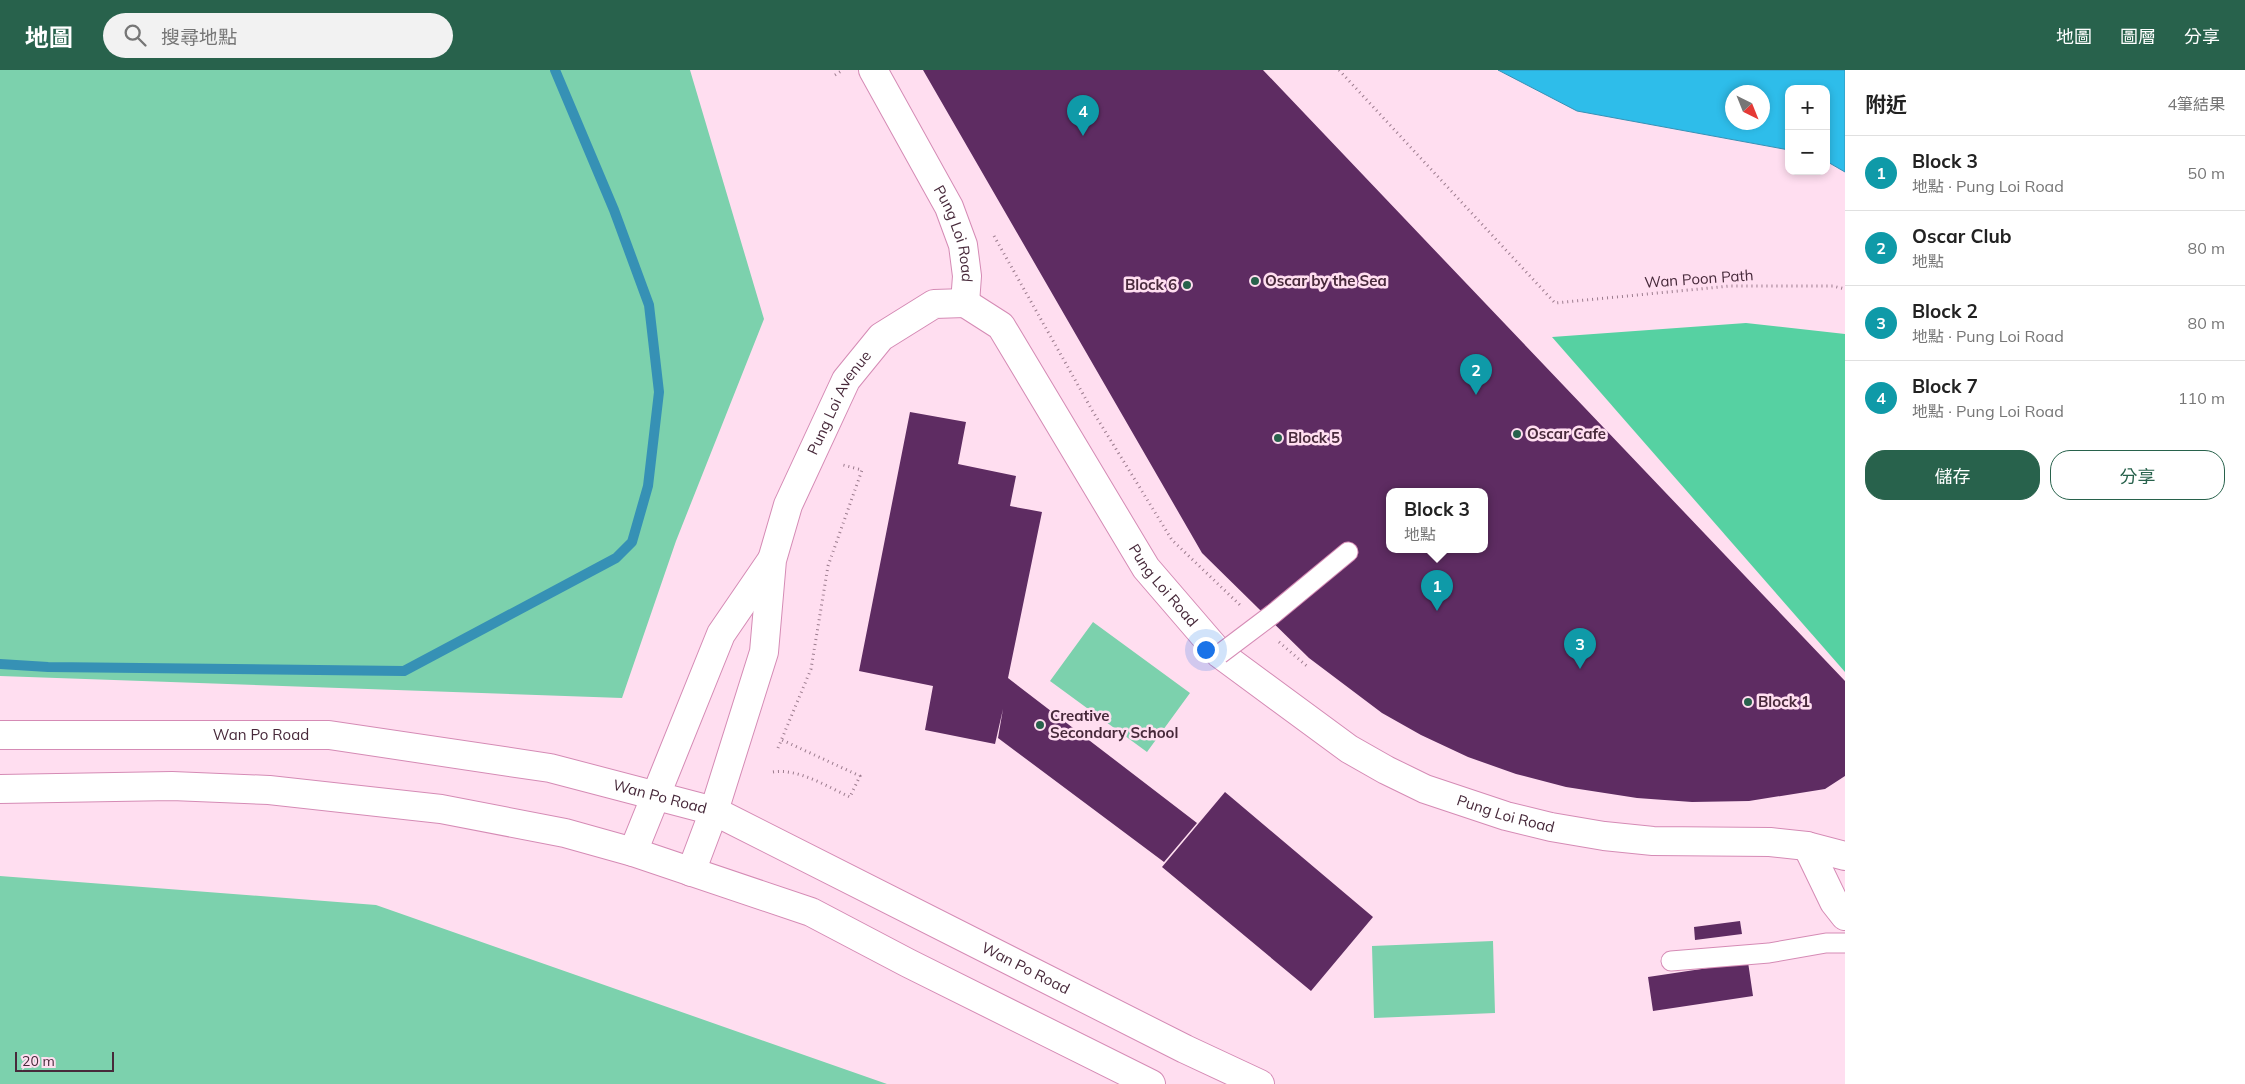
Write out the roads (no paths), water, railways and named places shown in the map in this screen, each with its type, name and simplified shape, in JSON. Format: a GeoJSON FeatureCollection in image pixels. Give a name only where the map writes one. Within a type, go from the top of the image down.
{"type":"FeatureCollection","features":[{"type":"Feature","properties":{"kind":"main road","name":"Pung Loi Road"},"geometry":{"type":"LineString","coordinates":[[873,70],[949,207],[963,245],[967,276],[965,303],[1001,326],[1146,568],[1220,654],[1349,749],[1386,770],[1425,789],[1506,816],[1551,827],[1604,836],[1653,841],[1770,842],[1806,846],[1845,856]]}},
{"type":"Feature","properties":{"kind":"main road","name":"Pung Loi Avenue"},"geometry":{"type":"LineString","coordinates":[[691,872],[714,811],[764,652],[772,560],[788,505],[846,380],[881,337],[934,304],[965,303]]}},
{"type":"Feature","properties":{"kind":"main road","name":"Pung Loi Avenue"},"geometry":{"type":"LineString","coordinates":[[633,852],[721,634],[772,560]]}},
{"type":"Feature","properties":{"kind":"main road","name":"Wan Po Road"},"geometry":{"type":"LineString","coordinates":[[0,736],[329,735],[550,768],[714,811],[1185,1049],[1260,1084]]}},
{"type":"Feature","properties":{"kind":"main road"},"geometry":{"type":"LineString","coordinates":[[0,789],[172,786],[269,790],[441,809],[565,834],[633,852],[811,912],[908,963],[1151,1084]]}},
{"type":"Feature","properties":{"kind":"main road"},"geometry":{"type":"LineString","coordinates":[[1806,846],[1834,902],[1845,916]]}},
{"type":"Feature","properties":{"kind":"lane"},"geometry":{"type":"LineString","coordinates":[[1220,654],[1273,614],[1348,552]]}},
{"type":"Feature","properties":{"kind":"lane"},"geometry":{"type":"LineString","coordinates":[[1671,961],[1769,953],[1826,943],[1845,942]]}},
{"type":"Feature","properties":{"kind":"water"},"geometry":{"type":"Polygon","coordinates":[[[1498,70],[1845,70],[1845,172],[1830,163],[1830,85],[1785,85],[1785,149],[1577,111],[1498,70]]]}},
{"type":"Feature","properties":{"kind":"waterway"},"geometry":{"type":"LineString","coordinates":[[0,664],[48,667],[404,671],[616,558],[632,542],[648,486],[659,392],[649,305],[614,210],[555,70]]}},
{"type":"Feature","properties":{"kind":"place","name":"Block 7"},"geometry":{"type":"Point","coordinates":[1083,136]}},
{"type":"Feature","properties":{"kind":"place","name":"Oscar by the Sea"},"geometry":{"type":"Point","coordinates":[1255,281]}},
{"type":"Feature","properties":{"kind":"place","name":"Block 6"},"geometry":{"type":"Point","coordinates":[1187,285]}},
{"type":"Feature","properties":{"kind":"place","name":"Oscar Club"},"geometry":{"type":"Point","coordinates":[1476,395]}},
{"type":"Feature","properties":{"kind":"place","name":"Oscar Cafe"},"geometry":{"type":"Point","coordinates":[1517,434]}},
{"type":"Feature","properties":{"kind":"place","name":"Block 5"},"geometry":{"type":"Point","coordinates":[1278,438]}},
{"type":"Feature","properties":{"kind":"place","name":"Block 3"},"geometry":{"type":"Point","coordinates":[1437,611]}},
{"type":"Feature","properties":{"kind":"place","name":"Block 2"},"geometry":{"type":"Point","coordinates":[1580,669]}},
{"type":"Feature","properties":{"kind":"place","name":"Block 1"},"geometry":{"type":"Point","coordinates":[1748,702]}},
{"type":"Feature","properties":{"kind":"place","name":"Creative Secondary School"},"geometry":{"type":"Point","coordinates":[1040,725]}}]}
